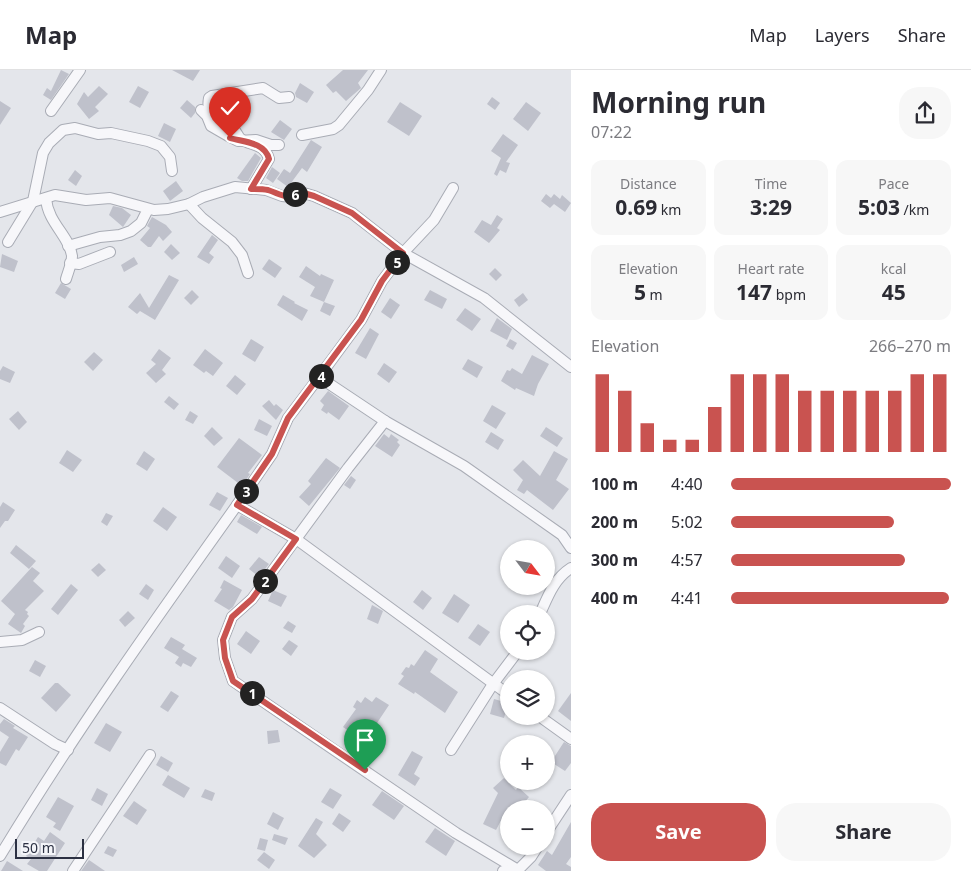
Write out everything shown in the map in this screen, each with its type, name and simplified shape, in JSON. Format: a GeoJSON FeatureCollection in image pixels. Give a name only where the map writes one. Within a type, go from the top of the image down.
{"type":"FeatureCollection","features":[{"type":"Feature","properties":{"kind":"street"},"geometry":{"type":"LineString","coordinates":[[51,111],[80,70]]}},
{"type":"Feature","properties":{"kind":"street"},"geometry":{"type":"LineString","coordinates":[[302,135],[333,129],[368,90],[381,70]]}},
{"type":"Feature","properties":{"kind":"street"},"geometry":{"type":"LineString","coordinates":[[251,189],[269,159],[265,151],[256,144],[242,140],[234,130],[215,119],[208,105],[209,98],[260,88],[268,90],[279,98],[289,97]]}},
{"type":"Feature","properties":{"kind":"street"},"geometry":{"type":"LineString","coordinates":[[201,110],[207,116],[211,126],[230,138],[238,141],[256,140],[279,145]]}},
{"type":"Feature","properties":{"kind":"street"},"geometry":{"type":"LineString","coordinates":[[8,242],[34,201],[43,153],[49,143],[63,130],[74,128],[98,134],[111,133],[162,146],[170,157],[172,171]]}},
{"type":"Feature","properties":{"kind":"street"},"geometry":{"type":"LineString","coordinates":[[0,212],[55,195],[86,200],[110,198],[148,209],[168,209],[189,204],[203,197],[235,187],[266,190],[291,197],[300,192],[314,196],[352,213],[403,253],[484,298],[571,367]]}},
{"type":"Feature","properties":{"kind":"street"},"geometry":{"type":"LineString","coordinates":[[0,856],[115,677],[272,454],[288,418],[361,320],[382,281],[403,253],[434,220],[453,188]]}},
{"type":"Feature","properties":{"kind":"street"},"geometry":{"type":"LineString","coordinates":[[46,199],[51,219],[68,246],[72,257],[66,279]]}},
{"type":"Feature","properties":{"kind":"street"},"geometry":{"type":"LineString","coordinates":[[189,204],[202,218],[232,242],[242,256],[248,273]]}},
{"type":"Feature","properties":{"kind":"street"},"geometry":{"type":"LineString","coordinates":[[68,246],[100,237],[120,235],[130,231],[141,223],[148,209]]}},
{"type":"Feature","properties":{"kind":"street"},"geometry":{"type":"LineString","coordinates":[[70,263],[79,264],[110,252]]}},
{"type":"Feature","properties":{"kind":"street"},"geometry":{"type":"LineString","coordinates":[[319,377],[385,421],[464,466],[562,535],[571,548]]}},
{"type":"Feature","properties":{"kind":"street"},"geometry":{"type":"LineString","coordinates":[[385,421],[348,468],[252,599],[232,617],[223,640],[225,658],[233,681],[456,833],[518,870]]}},
{"type":"Feature","properties":{"kind":"street"},"geometry":{"type":"LineString","coordinates":[[237,505],[296,539],[500,689]]}},
{"type":"Feature","properties":{"kind":"street"},"geometry":{"type":"LineString","coordinates":[[544,605],[553,585],[571,568]]}},
{"type":"Feature","properties":{"kind":"street"},"geometry":{"type":"LineString","coordinates":[[0,642],[22,640],[39,632]]}},
{"type":"Feature","properties":{"kind":"street"},"geometry":{"type":"LineString","coordinates":[[451,750],[493,684],[511,660]]}},
{"type":"Feature","properties":{"kind":"street"},"geometry":{"type":"LineString","coordinates":[[0,708],[55,744],[68,750]]}},
{"type":"Feature","properties":{"kind":"street"},"geometry":{"type":"LineString","coordinates":[[552,725],[571,739]]}},
{"type":"Feature","properties":{"kind":"street"},"geometry":{"type":"LineString","coordinates":[[74,871],[150,755]]}},
{"type":"Feature","properties":{"kind":"street"},"geometry":{"type":"LineString","coordinates":[[555,819],[571,795]]}},
{"type":"Feature","properties":{"kind":"street"},"geometry":{"type":"LineString","coordinates":[[503,871],[518,870],[532,855]]}},
{"type":"Feature","properties":{"kind":"building"},"geometry":{"type":"Polygon","coordinates":[[[61,70],[69,74],[51,100],[43,95],[47,88],[51,91],[61,70]]]}},
{"type":"Feature","properties":{"kind":"building"},"geometry":{"type":"Polygon","coordinates":[[[172,70],[200,70],[193,81],[172,70]]]}},
{"type":"Feature","properties":{"kind":"building"},"geometry":{"type":"Polygon","coordinates":[[[343,70],[368,70],[358,83],[361,88],[346,101],[336,91],[333,93],[326,85],[343,70]]]}},
{"type":"Feature","properties":{"kind":"building"},"geometry":{"type":"Polygon","coordinates":[[[300,83],[314,92],[307,103],[296,97],[295,93],[300,83]]]}},
{"type":"Feature","properties":{"kind":"building"},"geometry":{"type":"Polygon","coordinates":[[[99,86],[108,94],[95,107],[99,111],[89,119],[77,104],[84,92],[88,97],[99,86]]]}},
{"type":"Feature","properties":{"kind":"building"},"geometry":{"type":"Polygon","coordinates":[[[138,86],[149,92],[140,108],[129,102],[138,86]]]}},
{"type":"Feature","properties":{"kind":"building"},"geometry":{"type":"Polygon","coordinates":[[[492,97],[500,103],[495,110],[487,104],[492,97]]]}},
{"type":"Feature","properties":{"kind":"building"},"geometry":{"type":"Polygon","coordinates":[[[187,100],[195,107],[195,113],[191,118],[180,108],[187,100]]]}},
{"type":"Feature","properties":{"kind":"building"},"geometry":{"type":"Polygon","coordinates":[[[0,101],[11,108],[0,125],[0,101]]]}},
{"type":"Feature","properties":{"kind":"building"},"geometry":{"type":"Polygon","coordinates":[[[400,102],[422,116],[409,136],[387,122],[400,102]]]}},
{"type":"Feature","properties":{"kind":"building"},"geometry":{"type":"Polygon","coordinates":[[[526,102],[541,113],[528,131],[513,119],[526,102]]]}},
{"type":"Feature","properties":{"kind":"building"},"geometry":{"type":"Polygon","coordinates":[[[280,120],[292,129],[284,140],[271,132],[280,120]]]}},
{"type":"Feature","properties":{"kind":"building"},"geometry":{"type":"Polygon","coordinates":[[[164,123],[176,129],[170,142],[158,136],[164,123]]]}},
{"type":"Feature","properties":{"kind":"building"},"geometry":{"type":"Polygon","coordinates":[[[503,134],[518,145],[506,162],[510,163],[506,173],[500,170],[497,176],[494,174],[501,158],[491,151],[503,134]]]}},
{"type":"Feature","properties":{"kind":"building"},"geometry":{"type":"Polygon","coordinates":[[[311,140],[322,147],[307,172],[302,168],[288,187],[277,179],[284,169],[290,173],[311,140]]]}},
{"type":"Feature","properties":{"kind":"building"},"geometry":{"type":"Polygon","coordinates":[[[255,153],[261,158],[248,181],[242,181],[237,178],[255,153]]]}},
{"type":"Feature","properties":{"kind":"building"},"geometry":{"type":"Polygon","coordinates":[[[272,167],[280,173],[273,183],[266,178],[272,167]]]}},
{"type":"Feature","properties":{"kind":"building"},"geometry":{"type":"Polygon","coordinates":[[[75,170],[82,176],[76,186],[68,180],[75,170]]]}},
{"type":"Feature","properties":{"kind":"building"},"geometry":{"type":"Polygon","coordinates":[[[176,181],[183,191],[170,201],[163,191],[176,181]]]}},
{"type":"Feature","properties":{"kind":"building"},"geometry":{"type":"Polygon","coordinates":[[[546,194],[551,198],[554,194],[560,199],[562,195],[571,203],[565,212],[554,204],[550,208],[541,201],[546,194]]]}},
{"type":"Feature","properties":{"kind":"building"},"geometry":{"type":"Polygon","coordinates":[[[113,206],[122,208],[131,215],[123,227],[109,215],[113,206]]]}},
{"type":"Feature","properties":{"kind":"building"},"geometry":{"type":"Polygon","coordinates":[[[497,215],[503,219],[497,228],[500,230],[489,243],[474,232],[482,220],[491,225],[497,215]]]}},
{"type":"Feature","properties":{"kind":"building"},"geometry":{"type":"Polygon","coordinates":[[[152,217],[166,225],[172,232],[163,241],[159,236],[151,247],[148,247],[140,240],[150,228],[147,226],[152,217]]]}},
{"type":"Feature","properties":{"kind":"building"},"geometry":{"type":"Polygon","coordinates":[[[212,235],[218,240],[209,253],[214,257],[209,264],[197,257],[212,235]]]}},
{"type":"Feature","properties":{"kind":"building"},"geometry":{"type":"Polygon","coordinates":[[[171,244],[180,253],[172,260],[164,252],[171,244]]]}},
{"type":"Feature","properties":{"kind":"building"},"geometry":{"type":"Polygon","coordinates":[[[2,254],[18,261],[14,272],[0,267],[2,254]]]}},
{"type":"Feature","properties":{"kind":"building"},"geometry":{"type":"Polygon","coordinates":[[[134,257],[138,264],[124,272],[121,265],[134,257]]]}},
{"type":"Feature","properties":{"kind":"building"},"geometry":{"type":"Polygon","coordinates":[[[269,259],[282,268],[275,278],[262,269],[269,259]]]}},
{"type":"Feature","properties":{"kind":"building"},"geometry":{"type":"Polygon","coordinates":[[[306,266],[320,276],[321,274],[334,280],[324,302],[310,296],[315,287],[299,277],[306,266]]]}},
{"type":"Feature","properties":{"kind":"building"},"geometry":{"type":"Polygon","coordinates":[[[495,268],[502,275],[496,281],[489,274],[495,268]]]}},
{"type":"Feature","properties":{"kind":"building"},"geometry":{"type":"Polygon","coordinates":[[[169,275],[179,280],[155,320],[140,311],[137,314],[128,307],[140,293],[149,308],[169,275]]]}},
{"type":"Feature","properties":{"kind":"building"},"geometry":{"type":"Polygon","coordinates":[[[61,283],[71,289],[65,299],[55,293],[61,283]]]}},
{"type":"Feature","properties":{"kind":"building"},"geometry":{"type":"Polygon","coordinates":[[[192,290],[199,297],[191,305],[184,298],[192,290]]]}},
{"type":"Feature","properties":{"kind":"building"},"geometry":{"type":"Polygon","coordinates":[[[430,290],[447,299],[442,309],[424,300],[430,290]]]}},
{"type":"Feature","properties":{"kind":"building"},"geometry":{"type":"Polygon","coordinates":[[[523,293],[528,300],[519,307],[514,300],[523,293]]]}},
{"type":"Feature","properties":{"kind":"building"},"geometry":{"type":"Polygon","coordinates":[[[283,295],[308,310],[302,321],[277,305],[283,295]]]}},
{"type":"Feature","properties":{"kind":"building"},"geometry":{"type":"Polygon","coordinates":[[[390,298],[400,305],[391,319],[381,312],[390,298]]]}},
{"type":"Feature","properties":{"kind":"building"},"geometry":{"type":"Polygon","coordinates":[[[324,302],[335,306],[330,316],[320,311],[324,302]]]}},
{"type":"Feature","properties":{"kind":"building"},"geometry":{"type":"Polygon","coordinates":[[[465,308],[481,319],[472,331],[456,320],[465,308]]]}},
{"type":"Feature","properties":{"kind":"building"},"geometry":{"type":"Polygon","coordinates":[[[497,318],[512,329],[507,340],[490,331],[497,318]]]}},
{"type":"Feature","properties":{"kind":"building"},"geometry":{"type":"Polygon","coordinates":[[[370,328],[379,334],[366,359],[355,353],[370,328]]]}},
{"type":"Feature","properties":{"kind":"building"},"geometry":{"type":"Polygon","coordinates":[[[251,339],[264,347],[255,362],[242,354],[251,339]]]}},
{"type":"Feature","properties":{"kind":"building"},"geometry":{"type":"Polygon","coordinates":[[[510,339],[517,343],[513,350],[506,346],[510,339]]]}},
{"type":"Feature","properties":{"kind":"building"},"geometry":{"type":"Polygon","coordinates":[[[159,349],[171,358],[162,370],[166,374],[156,383],[146,373],[156,364],[151,360],[159,349]]]}},
{"type":"Feature","properties":{"kind":"building"},"geometry":{"type":"Polygon","coordinates":[[[205,349],[223,363],[213,376],[206,371],[204,373],[193,365],[205,349]]]}},
{"type":"Feature","properties":{"kind":"building"},"geometry":{"type":"Polygon","coordinates":[[[94,352],[103,360],[93,371],[84,362],[94,352]]]}},
{"type":"Feature","properties":{"kind":"building"},"geometry":{"type":"Polygon","coordinates":[[[532,355],[549,364],[534,396],[516,388],[515,390],[501,381],[507,370],[510,371],[512,368],[522,374],[532,355]]]}},
{"type":"Feature","properties":{"kind":"building"},"geometry":{"type":"Polygon","coordinates":[[[468,359],[483,367],[477,378],[462,369],[468,359]]]}},
{"type":"Feature","properties":{"kind":"building"},"geometry":{"type":"Polygon","coordinates":[[[384,363],[397,372],[389,383],[377,374],[384,363]]]}},
{"type":"Feature","properties":{"kind":"building"},"geometry":{"type":"Polygon","coordinates":[[[3,366],[15,372],[10,383],[0,379],[0,371],[3,366]]]}},
{"type":"Feature","properties":{"kind":"building"},"geometry":{"type":"Polygon","coordinates":[[[235,375],[246,384],[237,395],[226,386],[235,375]]]}},
{"type":"Feature","properties":{"kind":"building"},"geometry":{"type":"Polygon","coordinates":[[[328,391],[349,406],[339,420],[328,412],[327,414],[321,410],[324,405],[320,401],[328,391]]]}},
{"type":"Feature","properties":{"kind":"building"},"geometry":{"type":"Polygon","coordinates":[[[169,396],[179,404],[174,410],[164,402],[169,396]]]}},
{"type":"Feature","properties":{"kind":"building"},"geometry":{"type":"Polygon","coordinates":[[[269,400],[274,406],[276,404],[283,410],[276,420],[262,406],[269,400]]]}},
{"type":"Feature","properties":{"kind":"building"},"geometry":{"type":"Polygon","coordinates":[[[492,405],[506,413],[496,429],[483,421],[492,405]]]}},
{"type":"Feature","properties":{"kind":"building"},"geometry":{"type":"Polygon","coordinates":[[[18,411],[27,422],[19,430],[9,419],[18,411]]]}},
{"type":"Feature","properties":{"kind":"building"},"geometry":{"type":"Polygon","coordinates":[[[190,411],[198,416],[193,424],[185,420],[190,411]]]}},
{"type":"Feature","properties":{"kind":"building"},"geometry":{"type":"Polygon","coordinates":[[[259,419],[272,426],[267,436],[254,430],[259,419]]]}},
{"type":"Feature","properties":{"kind":"building"},"geometry":{"type":"Polygon","coordinates":[[[212,427],[223,438],[214,446],[204,436],[212,427]]]}},
{"type":"Feature","properties":{"kind":"building"},"geometry":{"type":"Polygon","coordinates":[[[546,427],[563,438],[557,447],[540,436],[546,427]]]}},
{"type":"Feature","properties":{"kind":"building"},"geometry":{"type":"Polygon","coordinates":[[[491,432],[504,440],[498,450],[485,442],[491,432]]]}},
{"type":"Feature","properties":{"kind":"building"},"geometry":{"type":"Polygon","coordinates":[[[384,434],[389,438],[391,434],[399,440],[397,442],[400,445],[392,457],[375,446],[384,434]]]}},
{"type":"Feature","properties":{"kind":"building"},"geometry":{"type":"Polygon","coordinates":[[[239,438],[262,455],[248,473],[250,474],[242,486],[217,467],[239,438]]]}},
{"type":"Feature","properties":{"kind":"building"},"geometry":{"type":"Polygon","coordinates":[[[67,450],[82,460],[73,472],[59,463],[67,450]]]}},
{"type":"Feature","properties":{"kind":"building"},"geometry":{"type":"Polygon","coordinates":[[[144,451],[155,459],[147,471],[136,464],[144,451]]]}},
{"type":"Feature","properties":{"kind":"building"},"geometry":{"type":"Polygon","coordinates":[[[554,451],[568,459],[556,480],[569,489],[553,510],[527,490],[524,494],[517,490],[523,480],[513,470],[523,460],[540,476],[554,451]]]}},
{"type":"Feature","properties":{"kind":"building"},"geometry":{"type":"Polygon","coordinates":[[[326,458],[340,468],[309,506],[299,497],[311,484],[308,481],[326,458]]]}},
{"type":"Feature","properties":{"kind":"building"},"geometry":{"type":"Polygon","coordinates":[[[351,476],[356,480],[350,489],[344,485],[351,476]]]}},
{"type":"Feature","properties":{"kind":"building"},"geometry":{"type":"Polygon","coordinates":[[[217,492],[228,498],[220,511],[209,505],[217,492]]]}},
{"type":"Feature","properties":{"kind":"building"},"geometry":{"type":"Polygon","coordinates":[[[3,502],[15,510],[8,521],[5,521],[0,528],[0,507],[3,502]]]}},
{"type":"Feature","properties":{"kind":"building"},"geometry":{"type":"Polygon","coordinates":[[[163,507],[177,517],[167,531],[153,521],[163,507]]]}},
{"type":"Feature","properties":{"kind":"building"},"geometry":{"type":"Polygon","coordinates":[[[106,513],[113,516],[107,526],[101,522],[106,513]]]}},
{"type":"Feature","properties":{"kind":"building"},"geometry":{"type":"Polygon","coordinates":[[[241,515],[262,527],[257,534],[237,522],[241,515]]]}},
{"type":"Feature","properties":{"kind":"building"},"geometry":{"type":"Polygon","coordinates":[[[16,545],[36,561],[29,569],[10,553],[16,545]]]}},
{"type":"Feature","properties":{"kind":"building"},"geometry":{"type":"Polygon","coordinates":[[[226,556],[240,566],[232,578],[218,568],[226,556]]]}},
{"type":"Feature","properties":{"kind":"building"},"geometry":{"type":"Polygon","coordinates":[[[259,557],[269,564],[259,577],[249,569],[259,557]]]}},
{"type":"Feature","properties":{"kind":"building"},"geometry":{"type":"Polygon","coordinates":[[[99,563],[106,570],[98,577],[91,570],[99,563]]]}},
{"type":"Feature","properties":{"kind":"building"},"geometry":{"type":"Polygon","coordinates":[[[32,567],[40,573],[33,581],[44,591],[25,610],[29,616],[23,624],[25,626],[21,633],[8,624],[15,614],[1,601],[32,567]]]}},
{"type":"Feature","properties":{"kind":"building"},"geometry":{"type":"Polygon","coordinates":[[[224,580],[242,590],[233,607],[229,610],[214,601],[222,589],[220,588],[224,580]]]}},
{"type":"Feature","properties":{"kind":"building"},"geometry":{"type":"Polygon","coordinates":[[[71,584],[78,590],[58,615],[51,609],[71,584]]]}},
{"type":"Feature","properties":{"kind":"building"},"geometry":{"type":"Polygon","coordinates":[[[146,584],[154,590],[148,600],[139,594],[146,584]]]}},
{"type":"Feature","properties":{"kind":"building"},"geometry":{"type":"Polygon","coordinates":[[[273,590],[287,596],[281,607],[268,601],[273,590]]]}},
{"type":"Feature","properties":{"kind":"building"},"geometry":{"type":"Polygon","coordinates":[[[422,590],[432,598],[423,610],[413,602],[422,590]]]}},
{"type":"Feature","properties":{"kind":"building"},"geometry":{"type":"Polygon","coordinates":[[[454,594],[470,605],[458,623],[442,613],[454,594]]]}},
{"type":"Feature","properties":{"kind":"building"},"geometry":{"type":"Polygon","coordinates":[[[372,605],[383,611],[378,624],[367,619],[372,605]]]}},
{"type":"Feature","properties":{"kind":"building"},"geometry":{"type":"Polygon","coordinates":[[[128,611],[135,618],[125,627],[119,620],[128,611]]]}},
{"type":"Feature","properties":{"kind":"building"},"geometry":{"type":"Polygon","coordinates":[[[288,621],[296,626],[292,633],[283,628],[288,621]]]}},
{"type":"Feature","properties":{"kind":"building"},"geometry":{"type":"Polygon","coordinates":[[[478,624],[490,632],[480,646],[468,638],[478,624]]]}},
{"type":"Feature","properties":{"kind":"building"},"geometry":{"type":"Polygon","coordinates":[[[246,631],[260,641],[251,654],[237,644],[246,631]]]}},
{"type":"Feature","properties":{"kind":"building"},"geometry":{"type":"Polygon","coordinates":[[[171,637],[185,645],[182,649],[197,658],[191,667],[183,663],[181,667],[175,663],[179,657],[164,648],[171,637]]]}},
{"type":"Feature","properties":{"kind":"building"},"geometry":{"type":"Polygon","coordinates":[[[289,640],[298,646],[291,656],[282,649],[289,640]]]}},
{"type":"Feature","properties":{"kind":"building"},"geometry":{"type":"Polygon","coordinates":[[[425,650],[438,659],[430,672],[458,692],[445,713],[415,692],[414,694],[398,684],[404,676],[401,674],[406,667],[409,668],[411,664],[414,666],[425,650]]]}},
{"type":"Feature","properties":{"kind":"building"},"geometry":{"type":"Polygon","coordinates":[[[35,660],[46,666],[40,677],[29,671],[35,660]]]}},
{"type":"Feature","properties":{"kind":"building"},"geometry":{"type":"Polygon","coordinates":[[[55,683],[58,683],[71,695],[56,712],[41,698],[55,683]]]}},
{"type":"Feature","properties":{"kind":"building"},"geometry":{"type":"Polygon","coordinates":[[[171,691],[179,696],[168,712],[160,707],[171,691]]]}},
{"type":"Feature","properties":{"kind":"building"},"geometry":{"type":"Polygon","coordinates":[[[571,693],[571,721],[558,711],[571,693]]]}},
{"type":"Feature","properties":{"kind":"building"},"geometry":{"type":"Polygon","coordinates":[[[365,697],[372,702],[376,697],[389,705],[373,729],[378,732],[369,745],[343,727],[356,709],[353,707],[357,700],[361,703],[365,697]]]}},
{"type":"Feature","properties":{"kind":"building"},"geometry":{"type":"Polygon","coordinates":[[[494,699],[500,701],[500,717],[490,714],[494,699]]]}},
{"type":"Feature","properties":{"kind":"building"},"geometry":{"type":"Polygon","coordinates":[[[4,719],[15,726],[13,728],[28,737],[19,751],[16,749],[6,766],[0,763],[0,752],[9,737],[0,731],[0,724],[4,719]]]}},
{"type":"Feature","properties":{"kind":"building"},"geometry":{"type":"Polygon","coordinates":[[[106,723],[122,732],[110,752],[94,743],[106,723]]]}},
{"type":"Feature","properties":{"kind":"building"},"geometry":{"type":"Polygon","coordinates":[[[278,730],[280,742],[268,744],[267,731],[278,730]]]}},
{"type":"Feature","properties":{"kind":"building"},"geometry":{"type":"Polygon","coordinates":[[[564,742],[571,746],[571,763],[565,771],[555,765],[555,756],[564,742]]]}},
{"type":"Feature","properties":{"kind":"building"},"geometry":{"type":"Polygon","coordinates":[[[412,751],[423,757],[414,774],[420,778],[415,786],[398,775],[412,751]]]}},
{"type":"Feature","properties":{"kind":"building"},"geometry":{"type":"Polygon","coordinates":[[[161,756],[173,763],[168,772],[156,765],[161,756]]]}},
{"type":"Feature","properties":{"kind":"building"},"geometry":{"type":"Polygon","coordinates":[[[168,775],[190,788],[184,798],[162,785],[168,775]]]}},
{"type":"Feature","properties":{"kind":"building"},"geometry":{"type":"Polygon","coordinates":[[[500,782],[500,790],[521,790],[529,797],[526,800],[500,800],[500,822],[496,830],[483,824],[498,793],[493,788],[500,782]]]}},
{"type":"Feature","properties":{"kind":"building"},"geometry":{"type":"Polygon","coordinates":[[[97,788],[108,794],[102,806],[91,800],[97,788]]]}},
{"type":"Feature","properties":{"kind":"building"},"geometry":{"type":"Polygon","coordinates":[[[330,788],[342,795],[333,809],[321,802],[330,788]]]}},
{"type":"Feature","properties":{"kind":"building"},"geometry":{"type":"Polygon","coordinates":[[[205,789],[215,793],[212,801],[201,797],[205,789]]]}},
{"type":"Feature","properties":{"kind":"building"},"geometry":{"type":"Polygon","coordinates":[[[382,791],[404,806],[394,820],[372,805],[382,791]]]}},
{"type":"Feature","properties":{"kind":"building"},"geometry":{"type":"Polygon","coordinates":[[[58,797],[74,806],[60,831],[53,827],[56,823],[46,817],[58,797]]]}},
{"type":"Feature","properties":{"kind":"building"},"geometry":{"type":"Polygon","coordinates":[[[134,801],[147,810],[137,825],[123,816],[134,801]]]}},
{"type":"Feature","properties":{"kind":"building"},"geometry":{"type":"Polygon","coordinates":[[[273,812],[284,818],[278,830],[267,824],[273,812]]]}},
{"type":"Feature","properties":{"kind":"building"},"geometry":{"type":"Polygon","coordinates":[[[339,813],[351,821],[343,832],[332,824],[339,813]]]}},
{"type":"Feature","properties":{"kind":"building"},"geometry":{"type":"Polygon","coordinates":[[[316,818],[323,822],[316,834],[327,845],[314,858],[298,846],[316,818]]]}},
{"type":"Feature","properties":{"kind":"building"},"geometry":{"type":"Polygon","coordinates":[[[571,822],[571,857],[566,864],[571,867],[571,871],[546,871],[538,865],[544,855],[555,855],[555,850],[571,822]]]}},
{"type":"Feature","properties":{"kind":"building"},"geometry":{"type":"Polygon","coordinates":[[[435,828],[455,841],[446,856],[425,842],[435,828]]]}},
{"type":"Feature","properties":{"kind":"building"},"geometry":{"type":"Polygon","coordinates":[[[50,832],[65,843],[47,871],[39,871],[27,864],[31,859],[26,856],[38,837],[44,841],[50,832]]]}},
{"type":"Feature","properties":{"kind":"building"},"geometry":{"type":"Polygon","coordinates":[[[274,834],[288,838],[285,845],[272,840],[274,834]]]}},
{"type":"Feature","properties":{"kind":"building"},"geometry":{"type":"Polygon","coordinates":[[[260,838],[268,840],[265,851],[257,849],[260,838]]]}},
{"type":"Feature","properties":{"kind":"building"},"geometry":{"type":"Polygon","coordinates":[[[108,846],[117,850],[113,857],[104,853],[108,846]]]}},
{"type":"Feature","properties":{"kind":"building"},"geometry":{"type":"Polygon","coordinates":[[[264,852],[275,860],[269,869],[257,860],[264,852]]]}},
{"type":"Feature","properties":{"kind":"building"},"geometry":{"type":"Polygon","coordinates":[[[89,860],[105,871],[81,871],[89,860]]]}},
{"type":"Feature","properties":{"kind":"building"},"geometry":{"type":"Polygon","coordinates":[[[7,861],[23,871],[1,871],[7,861]]]}},
{"type":"Feature","properties":{"kind":"route"},"geometry":{"type":"LineString","coordinates":[[230,138],[256,144],[268,155],[269,159],[251,189],[266,190],[291,197],[300,192],[335,204],[352,213],[403,253],[382,281],[361,320],[288,418],[272,454],[237,505],[296,539],[252,599],[232,617],[223,640],[225,658],[233,681],[365,770]]}}]}
